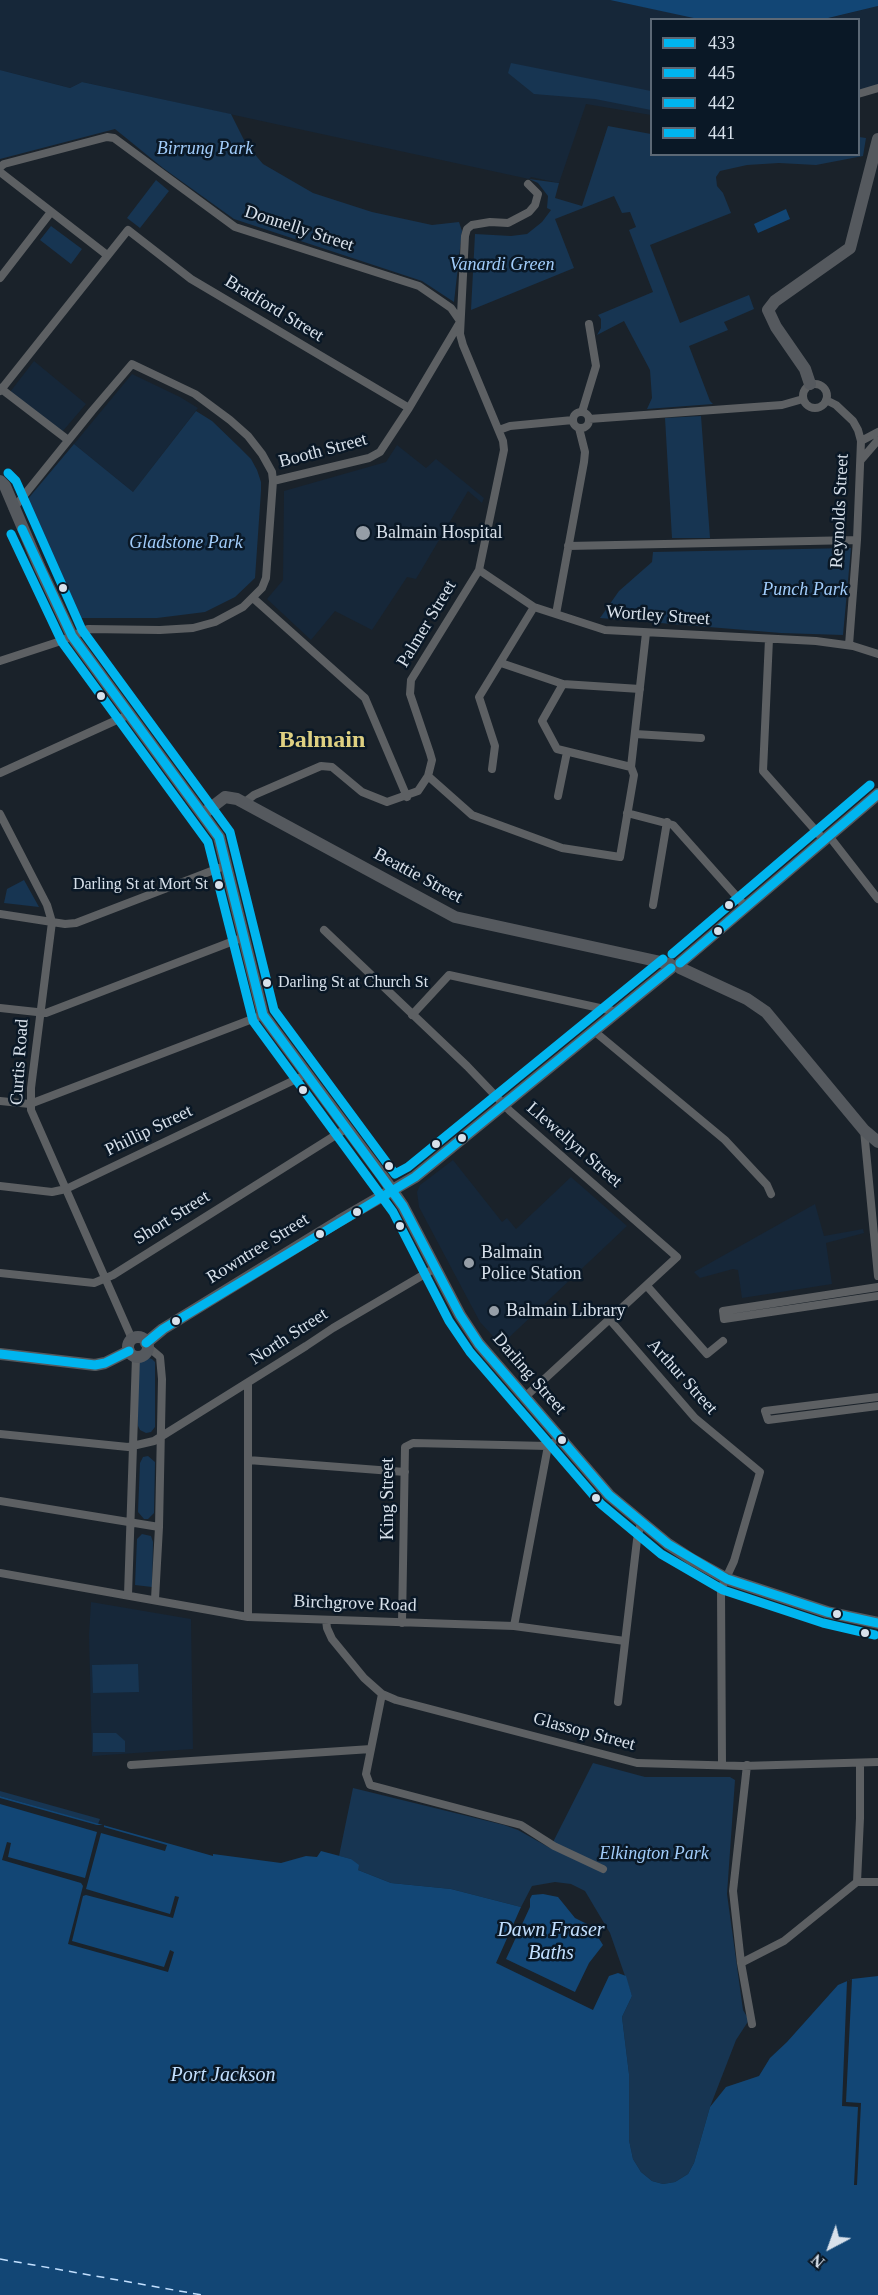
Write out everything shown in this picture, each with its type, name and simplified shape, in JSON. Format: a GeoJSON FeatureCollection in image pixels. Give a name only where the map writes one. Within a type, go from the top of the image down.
{"type":"FeatureCollection","features":[{"type":"Feature","properties":{"kind":"street"},"geometry":{"type":"LineString","coordinates":[[860,93],[878,88]]}},
{"type":"Feature","properties":{"kind":"street","name":"Donnelly Street"},"geometry":{"type":"LineString","coordinates":[[0,167],[4,164],[107,137],[114,138],[235,227],[419,286],[451,308],[460,322]]}},
{"type":"Feature","properties":{"kind":"street"},"geometry":{"type":"LineString","coordinates":[[810,384],[805,369],[776,327],[768,310],[775,301],[850,248],[878,139]]}},
{"type":"Feature","properties":{"kind":"street"},"geometry":{"type":"LineString","coordinates":[[0,172],[107,255],[1,389],[68,440]]}},
{"type":"Feature","properties":{"kind":"street","name":"Booth Street"},"geometry":{"type":"LineString","coordinates":[[0,661],[88,629],[160,630],[205,625],[234,614],[253,598],[262,588],[266,578],[273,481],[369,458],[380,452],[460,322],[467,229],[477,223],[508,223],[522,218],[537,200],[538,194],[528,184]]}},
{"type":"Feature","properties":{"kind":"street"},"geometry":{"type":"LineString","coordinates":[[0,278],[51,212]]}},
{"type":"Feature","properties":{"kind":"street","name":"Bradford Street"},"geometry":{"type":"LineString","coordinates":[[107,255],[128,230],[191,279],[409,408]]}},
{"type":"Feature","properties":{"kind":"street","name":"Palmer Street"},"geometry":{"type":"LineString","coordinates":[[428,776],[432,760],[410,694],[411,680],[479,570],[504,450],[499,430],[463,345],[460,322]]}},
{"type":"Feature","properties":{"kind":"street"},"geometry":{"type":"LineString","coordinates":[[582,412],[596,366],[589,324]]}},
{"type":"Feature","properties":{"kind":"street"},"geometry":{"type":"LineString","coordinates":[[13,509],[132,364],[195,394],[230,420],[248,436],[262,454],[272,472],[273,481]]}},
{"type":"Feature","properties":{"kind":"street"},"geometry":{"type":"LineString","coordinates":[[810,384],[823,387],[827,393],[826,400],[821,406],[814,408],[807,405],[803,399],[804,391],[810,384]]}},
{"type":"Feature","properties":{"kind":"street"},"geometry":{"type":"LineString","coordinates":[[589,419],[782,405],[803,399]]}},
{"type":"Feature","properties":{"kind":"street","name":"Reynolds Street"},"geometry":{"type":"LineString","coordinates":[[826,400],[836,405],[853,421],[861,441],[857,540],[849,645]]}},
{"type":"Feature","properties":{"kind":"street"},"geometry":{"type":"LineString","coordinates":[[556,614],[585,452],[579,428],[574,425],[573,420],[574,415],[582,412],[587,414],[589,419],[586,426],[579,428]]}},
{"type":"Feature","properties":{"kind":"street"},"geometry":{"type":"LineString","coordinates":[[499,430],[510,426],[573,420]]}},
{"type":"Feature","properties":{"kind":"street"},"geometry":{"type":"LineString","coordinates":[[861,441],[878,432]]}},
{"type":"Feature","properties":{"kind":"street"},"geometry":{"type":"LineString","coordinates":[[861,460],[878,440]]}},
{"type":"Feature","properties":{"kind":"street","name":"Darling Street"},"geometry":{"type":"LineString","coordinates":[[0,481],[72,636],[219,837],[263,1015],[392,1190],[468,1329],[609,1495],[691,1559],[727,1579],[827,1612],[878,1623]]}},
{"type":"Feature","properties":{"kind":"street","name":"Darling Street"},"geometry":{"type":"LineString","coordinates":[[0,495],[13,509]]}},
{"type":"Feature","properties":{"kind":"street"},"geometry":{"type":"LineString","coordinates":[[568,546],[857,540]]}},
{"type":"Feature","properties":{"kind":"street","name":"Wortley Street"},"geometry":{"type":"LineString","coordinates":[[479,570],[534,607],[604,630],[816,641],[849,645]]}},
{"type":"Feature","properties":{"kind":"street"},"geometry":{"type":"LineString","coordinates":[[253,598],[364,698],[407,796]]}},
{"type":"Feature","properties":{"kind":"street"},"geometry":{"type":"LineString","coordinates":[[492,769],[495,746],[479,697],[534,607]]}},
{"type":"Feature","properties":{"kind":"street"},"geometry":{"type":"LineString","coordinates":[[245,802],[254,795],[309,770],[326,766],[338,770],[362,792],[381,801],[392,801],[418,791],[428,776],[472,815],[562,848],[620,857],[634,775],[631,767],[646,633]]}},
{"type":"Feature","properties":{"kind":"street"},"geometry":{"type":"LineString","coordinates":[[769,639],[763,771],[827,838],[878,899]]}},
{"type":"Feature","properties":{"kind":"street"},"geometry":{"type":"LineString","coordinates":[[849,645],[878,654]]}},
{"type":"Feature","properties":{"kind":"street"},"geometry":{"type":"LineString","coordinates":[[501,663],[563,684],[640,689]]}},
{"type":"Feature","properties":{"kind":"street"},"geometry":{"type":"LineString","coordinates":[[563,684],[542,721],[557,749],[631,767]]}},
{"type":"Feature","properties":{"kind":"street"},"geometry":{"type":"LineString","coordinates":[[0,773],[130,714]]}},
{"type":"Feature","properties":{"kind":"street"},"geometry":{"type":"LineString","coordinates":[[635,734],[701,738]]}},
{"type":"Feature","properties":{"kind":"street"},"geometry":{"type":"LineString","coordinates":[[558,796],[567,752]]}},
{"type":"Feature","properties":{"kind":"street","name":"Rowntree Street"},"geometry":{"type":"LineString","coordinates":[[147,1344],[227,1290],[415,1177],[675,966],[878,794]]}},
{"type":"Feature","properties":{"kind":"street","name":"Beattie Street"},"geometry":{"type":"LineString","coordinates":[[203,814],[225,797],[230,796],[245,802],[454,917],[675,966],[747,999],[766,1012],[864,1130],[878,1142]]}},
{"type":"Feature","properties":{"kind":"street"},"geometry":{"type":"LineString","coordinates":[[627,813],[667,822],[678,830],[746,907]]}},
{"type":"Feature","properties":{"kind":"street","name":"Curtis Road"},"geometry":{"type":"LineString","coordinates":[[0,814],[3,826],[44,898],[52,922],[30,1104],[33,1117],[66,1189],[132,1349]]}},
{"type":"Feature","properties":{"kind":"street"},"geometry":{"type":"LineString","coordinates":[[653,905],[667,822]]}},
{"type":"Feature","properties":{"kind":"street"},"geometry":{"type":"LineString","coordinates":[[0,914],[65,924],[81,921],[227,865]]}},
{"type":"Feature","properties":{"kind":"street","name":"Llewellyn Street"},"geometry":{"type":"LineString","coordinates":[[324,930],[504,1105],[677,1257],[647,1286]]}},
{"type":"Feature","properties":{"kind":"street"},"geometry":{"type":"LineString","coordinates":[[0,1008],[46,1013],[244,937]]}},
{"type":"Feature","properties":{"kind":"street"},"geometry":{"type":"LineString","coordinates":[[412,1015],[449,975],[618,1012]]}},
{"type":"Feature","properties":{"kind":"street"},"geometry":{"type":"LineString","coordinates":[[0,1101],[30,1104],[263,1015]]}},
{"type":"Feature","properties":{"kind":"street"},"geometry":{"type":"LineString","coordinates":[[594,1031],[725,1140],[767,1185],[771,1194]]}},
{"type":"Feature","properties":{"kind":"street","name":"Phillip Street"},"geometry":{"type":"LineString","coordinates":[[0,1186],[52,1192],[66,1189],[307,1074]]}},
{"type":"Feature","properties":{"kind":"street","name":"Short Street"},"geometry":{"type":"LineString","coordinates":[[0,1273],[94,1283],[104,1279],[347,1128]]}},
{"type":"Feature","properties":{"kind":"street"},"geometry":{"type":"LineString","coordinates":[[864,1130],[878,1276]]}},
{"type":"Feature","properties":{"kind":"street","name":"North Street"},"geometry":{"type":"LineString","coordinates":[[133,1445],[154,1440],[333,1328],[435,1268]]}},
{"type":"Feature","properties":{"kind":"street"},"geometry":{"type":"LineString","coordinates":[[525,1397],[647,1286],[707,1354],[723,1341]]}},
{"type":"Feature","properties":{"kind":"street"},"geometry":{"type":"LineString","coordinates":[[762,1309],[878,1287]]}},
{"type":"Feature","properties":{"kind":"street"},"geometry":{"type":"LineString","coordinates":[[806,1302],[878,1296]]}},
{"type":"Feature","properties":{"kind":"street","name":"Arthur Street"},"geometry":{"type":"LineString","coordinates":[[610,1320],[694,1418],[759,1472],[727,1579]]}},
{"type":"Feature","properties":{"kind":"street"},"geometry":{"type":"LineString","coordinates":[[0,1354],[95,1365],[105,1364],[132,1349],[140,1338],[160,1357],[161,1434],[155,1599]]}},
{"type":"Feature","properties":{"kind":"street"},"geometry":{"type":"LineString","coordinates":[[128,1595],[133,1445],[132,1349]]}},
{"type":"Feature","properties":{"kind":"street"},"geometry":{"type":"LineString","coordinates":[[248,1383],[248,1617]]}},
{"type":"Feature","properties":{"kind":"street"},"geometry":{"type":"LineString","coordinates":[[854,1405],[878,1397]]}},
{"type":"Feature","properties":{"kind":"street"},"geometry":{"type":"LineString","coordinates":[[809,1410],[854,1405],[878,1406]]}},
{"type":"Feature","properties":{"kind":"street"},"geometry":{"type":"LineString","coordinates":[[0,1434],[128,1447],[133,1445]]}},
{"type":"Feature","properties":{"kind":"street"},"geometry":{"type":"LineString","coordinates":[[514,1626],[548,1446],[559,1437]]}},
{"type":"Feature","properties":{"kind":"street","name":"King Street"},"geometry":{"type":"LineString","coordinates":[[402,1623],[405,1447],[413,1443],[548,1446]]}},
{"type":"Feature","properties":{"kind":"street"},"geometry":{"type":"LineString","coordinates":[[248,1460],[405,1472]]}},
{"type":"Feature","properties":{"kind":"street"},"geometry":{"type":"LineString","coordinates":[[0,1501],[159,1527]]}},
{"type":"Feature","properties":{"kind":"street"},"geometry":{"type":"LineString","coordinates":[[618,1702],[637,1540],[642,1522]]}},
{"type":"Feature","properties":{"kind":"street","name":"Birchgrove Road"},"geometry":{"type":"LineString","coordinates":[[0,1573],[248,1617],[514,1626],[625,1641]]}},
{"type":"Feature","properties":{"kind":"street"},"geometry":{"type":"LineString","coordinates":[[722,1765],[721,1589],[727,1579]]}},
{"type":"Feature","properties":{"kind":"street","name":"Glassop Street"},"geometry":{"type":"LineString","coordinates":[[326,1620],[332,1639],[364,1678],[382,1694],[396,1700],[637,1763],[747,1766],[878,1762]]}},
{"type":"Feature","properties":{"kind":"street"},"geometry":{"type":"LineString","coordinates":[[382,1694],[366,1774],[368,1781],[376,1788],[527,1827],[554,1846],[603,1869]]}},
{"type":"Feature","properties":{"kind":"street"},"geometry":{"type":"LineString","coordinates":[[131,1765],[371,1749]]}},
{"type":"Feature","properties":{"kind":"street"},"geometry":{"type":"LineString","coordinates":[[857,1882],[860,1763]]}},
{"type":"Feature","properties":{"kind":"street"},"geometry":{"type":"LineString","coordinates":[[747,1766],[733,1892],[741,1963],[752,2024]]}},
{"type":"Feature","properties":{"kind":"street"},"geometry":{"type":"LineString","coordinates":[[741,1963],[784,1941],[857,1882],[878,1882]]}},
{"type":"Feature","properties":{"kind":"shaded area"},"geometry":{"type":"Polygon","coordinates":[[[0,0],[610,0],[698,18],[650,18],[650,115],[586,104],[559,183],[531,177],[529,179],[82,82],[70,88],[0,70],[0,0]]]}},
{"type":"Feature","properties":{"kind":"shaded area"},"geometry":{"type":"Polygon","coordinates":[[[878,6],[878,88],[860,93],[860,18],[829,18],[878,6]]]}},
{"type":"Feature","properties":{"kind":"shaded area"},"geometry":{"type":"Polygon","coordinates":[[[34,361],[86,404],[62,432],[10,392],[34,361]]]}},
{"type":"Feature","properties":{"kind":"shaded area"},"geometry":{"type":"Polygon","coordinates":[[[132,374],[198,408],[133,492],[74,444],[132,374]]]}},
{"type":"Feature","properties":{"kind":"shaded area","name":"Balmain Hospital"},"geometry":{"type":"Polygon","coordinates":[[[397,445],[426,468],[436,459],[484,498],[482,503],[468,491],[416,579],[407,577],[372,630],[335,611],[311,640],[267,599],[283,580],[284,491],[386,462],[397,445]]]}},
{"type":"Feature","properties":{"kind":"shaded area"},"geometry":{"type":"Polygon","coordinates":[[[453,1160],[502,1222],[507,1218],[516,1229],[571,1177],[627,1226],[501,1345],[480,1322],[419,1207],[417,1192],[420,1185],[453,1160]]]}},
{"type":"Feature","properties":{"kind":"shaded area"},"geometry":{"type":"Polygon","coordinates":[[[815,1204],[824,1236],[863,1229],[864,1233],[826,1243],[832,1284],[742,1298],[738,1270],[733,1269],[700,1278],[694,1272],[815,1204]]]}},
{"type":"Feature","properties":{"kind":"shaded area"},"geometry":{"type":"Polygon","coordinates":[[[91,1602],[191,1619],[193,1749],[92,1756],[89,1635],[91,1602]]]}},
{"type":"Feature","properties":{"kind":"green space"},"geometry":{"type":"Polygon","coordinates":[[[511,63],[650,91],[650,110],[595,99],[534,94],[508,73],[511,63]]]}},
{"type":"Feature","properties":{"kind":"green space","name":"Birrung Park"},"geometry":{"type":"Polygon","coordinates":[[[0,70],[70,88],[82,82],[231,114],[246,144],[263,164],[313,193],[372,212],[432,225],[459,222],[462,231],[454,302],[422,281],[234,219],[163,168],[115,129],[0,159],[0,70]]]}},
{"type":"Feature","properties":{"kind":"green space","name":"Vanardi Green"},"geometry":{"type":"Polygon","coordinates":[[[608,126],[650,134],[650,156],[860,156],[860,137],[866,138],[863,156],[816,165],[779,163],[747,165],[720,171],[716,177],[717,186],[723,193],[731,213],[650,245],[680,323],[749,295],[754,309],[724,322],[728,330],[689,346],[713,404],[647,409],[652,398],[650,370],[624,321],[597,335],[601,328],[601,319],[598,315],[653,292],[629,230],[636,227],[630,212],[622,213],[614,196],[555,219],[574,268],[471,310],[475,234],[511,236],[527,234],[542,222],[551,210],[547,208],[548,196],[538,183],[529,179],[559,183],[555,198],[582,206],[608,126]]]}},
{"type":"Feature","properties":{"kind":"green space"},"geometry":{"type":"Polygon","coordinates":[[[156,180],[169,191],[140,228],[127,218],[156,180]]]}},
{"type":"Feature","properties":{"kind":"green space"},"geometry":{"type":"Polygon","coordinates":[[[51,226],[82,249],[71,264],[40,240],[51,226]]]}},
{"type":"Feature","properties":{"kind":"green space","name":"Gladstone Park"},"geometry":{"type":"Polygon","coordinates":[[[196,411],[212,421],[239,447],[251,459],[257,470],[261,491],[255,578],[235,597],[205,612],[157,618],[81,618],[75,614],[27,500],[74,444],[133,492],[196,411]]]}},
{"type":"Feature","properties":{"kind":"green space"},"geometry":{"type":"Polygon","coordinates":[[[701,416],[710,538],[672,538],[665,418],[701,416]]]}},
{"type":"Feature","properties":{"kind":"green space","name":"Punch Park"},"geometry":{"type":"Polygon","coordinates":[[[851,548],[843,635],[781,633],[600,618],[619,591],[652,562],[653,552],[851,548]]]}},
{"type":"Feature","properties":{"kind":"green space"},"geometry":{"type":"Polygon","coordinates":[[[24,880],[39,907],[4,903],[7,889],[24,880]]]}},
{"type":"Feature","properties":{"kind":"green space"},"geometry":{"type":"Polygon","coordinates":[[[145,1357],[155,1362],[155,1427],[151,1432],[146,1433],[138,1426],[137,1362],[145,1357]]]}},
{"type":"Feature","properties":{"kind":"green space"},"geometry":{"type":"Polygon","coordinates":[[[148,1456],[155,1462],[154,1513],[148,1519],[144,1519],[138,1512],[140,1463],[143,1457],[148,1456]]]}},
{"type":"Feature","properties":{"kind":"green space"},"geometry":{"type":"Polygon","coordinates":[[[142,1534],[151,1536],[153,1542],[152,1587],[135,1585],[137,1539],[142,1534]]]}},
{"type":"Feature","properties":{"kind":"green space"},"geometry":{"type":"Polygon","coordinates":[[[138,1664],[139,1692],[93,1693],[92,1665],[138,1664]]]}},
{"type":"Feature","properties":{"kind":"green space"},"geometry":{"type":"Polygon","coordinates":[[[93,1733],[116,1733],[125,1741],[125,1752],[93,1752],[93,1733]]]}},
{"type":"Feature","properties":{"kind":"green space","name":"Elkington Park"},"geometry":{"type":"Polygon","coordinates":[[[593,1763],[645,1777],[730,1777],[735,1780],[727,1894],[743,2010],[749,2020],[736,2040],[710,2107],[694,2163],[688,2174],[675,2182],[663,2184],[652,2181],[641,2172],[633,2159],[629,2140],[629,2074],[622,2017],[632,1996],[610,1933],[585,1891],[571,1884],[555,1882],[532,1886],[521,1907],[451,1889],[391,1883],[358,1870],[351,1859],[339,1856],[353,1788],[504,1825],[550,1848],[593,1763]]]}},
{"type":"Feature","properties":{"kind":"green space"},"geometry":{"type":"Polygon","coordinates":[[[0,1791],[100,1819],[98,1824],[0,1796],[0,1791]]]}},
{"type":"Feature","properties":{"kind":"water"},"geometry":{"type":"Polygon","coordinates":[[[610,0],[878,0],[878,6],[828,18],[694,18],[610,0]]]}},
{"type":"Feature","properties":{"kind":"water"},"geometry":{"type":"Polygon","coordinates":[[[786,209],[790,219],[758,233],[754,224],[786,209]]]}},
{"type":"Feature","properties":{"kind":"water","name":"Port Jackson"},"geometry":{"type":"Polygon","coordinates":[[[0,1796],[213,1856],[213,1854],[281,1863],[306,1856],[317,1857],[321,1851],[351,1859],[359,1865],[358,1870],[391,1883],[451,1889],[521,1907],[496,1963],[593,2010],[609,1976],[618,1973],[626,1976],[632,1996],[622,2017],[629,2074],[629,2140],[633,2159],[641,2172],[652,2181],[663,2184],[675,2182],[688,2174],[694,2163],[710,2107],[726,2087],[759,2076],[770,2058],[838,1985],[852,1979],[878,1976],[878,2295],[0,2295],[0,1796]]]}},
{"type":"Feature","properties":{"kind":"water","name":"Dawn Fraser Baths"},"geometry":{"type":"Polygon","coordinates":[[[543,1894],[558,1897],[575,1918],[591,1926],[603,1945],[589,1963],[575,1992],[506,1959],[530,1907],[532,1895],[543,1894]]]}},
{"type":"Feature","properties":{"kind":"pier"},"geometry":{"type":"Polygon","coordinates":[[[0,1798],[104,1825],[104,1827],[167,1845],[165,1851],[101,1833],[86,1889],[170,1914],[175,1896],[179,1897],[173,1918],[86,1895],[83,1896],[72,1941],[164,1967],[170,1950],[174,1952],[168,1972],[68,1944],[83,1886],[81,1883],[2,1860],[7,1842],[11,1843],[8,1857],[85,1878],[97,1832],[0,1804],[0,1798]]]}},
{"type":"Feature","properties":{"kind":"pier"},"geometry":{"type":"Polygon","coordinates":[[[852,1979],[846,2102],[861,2103],[857,2185],[854,2185],[858,2107],[842,2106],[847,1981],[852,1979]]]}},
{"type":"Feature","properties":{"kind":"ferry route"},"geometry":{"type":"LineString","coordinates":[[0,2259],[202,2295]]}},
{"type":"Feature","properties":{"kind":"transit line","name":"442"},"geometry":{"type":"LineString","coordinates":[[8,473],[16,481],[82,630],[230,832],[274,1010],[395,1174],[408,1167],[663,959]]}},
{"type":"Feature","properties":{"kind":"transit line","name":"433"},"geometry":{"type":"LineString","coordinates":[[22,529],[72,636],[219,837],[263,1015],[403,1206],[460,1315],[479,1344],[609,1495],[668,1544],[727,1579],[827,1612],[878,1623]]}},
{"type":"Feature","properties":{"kind":"transit line","name":"445"},"geometry":{"type":"LineString","coordinates":[[11,534],[62,642],[208,842],[253,1021],[393,1212],[449,1321],[470,1352],[601,1504],[661,1554],[723,1590],[823,1623],[875,1635]]}},
{"type":"Feature","properties":{"kind":"transit line","name":"442"},"geometry":{"type":"LineString","coordinates":[[672,954],[870,785]]}},
{"type":"Feature","properties":{"kind":"transit line","name":"441"},"geometry":{"type":"LineString","coordinates":[[680,963],[878,794]]}},
{"type":"Feature","properties":{"kind":"transit line","name":"441"},"geometry":{"type":"LineString","coordinates":[[146,1343],[163,1329],[415,1177],[671,968]]}},
{"type":"Feature","properties":{"kind":"transit line","name":"441"},"geometry":{"type":"LineString","coordinates":[[0,1354],[95,1365],[105,1363],[129,1351]]}},
{"type":"Feature","properties":{"kind":"place","name":"Balmain Hospital"},"geometry":{"type":"Point","coordinates":[363,533]}},
{"type":"Feature","properties":{"kind":"place","name":"Darling St at Mort St"},"geometry":{"type":"Point","coordinates":[219,885]}},
{"type":"Feature","properties":{"kind":"place","name":"Darling St at Church St"},"geometry":{"type":"Point","coordinates":[267,983]}},
{"type":"Feature","properties":{"kind":"place","name":"Balmain Police Station"},"geometry":{"type":"Point","coordinates":[469,1263]}},
{"type":"Feature","properties":{"kind":"place","name":"Balmain Library"},"geometry":{"type":"Point","coordinates":[494,1311]}},
{"type":"Feature","properties":{"kind":"district","name":"Balmain"},"geometry":{"type":"Point","coordinates":[322,741]}}]}
